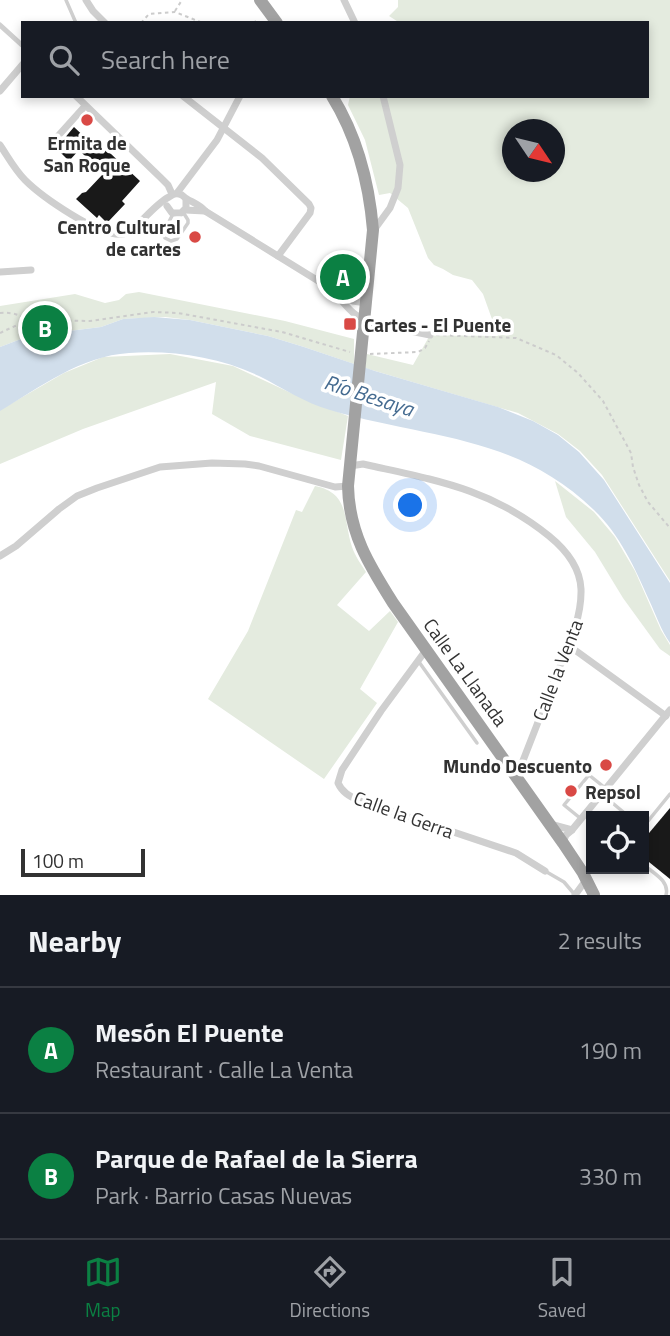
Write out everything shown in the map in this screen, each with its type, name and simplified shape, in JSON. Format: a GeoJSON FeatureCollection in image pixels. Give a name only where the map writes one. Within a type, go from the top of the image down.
{"type":"FeatureCollection","features":[{"type":"Feature","properties":{"kind":"highway"},"geometry":{"type":"LineString","coordinates":[[260,0],[276,21]]}},
{"type":"Feature","properties":{"kind":"highway","name":"Calle La Llanada"},"geometry":{"type":"LineString","coordinates":[[333,98],[350,129],[362,163],[369,191],[373,230],[348,486],[352,520],[358,541],[368,563],[398,609],[566,847],[593,894]]}},
{"type":"Feature","properties":{"kind":"street"},"geometry":{"type":"LineString","coordinates":[[86,0],[104,21]]}},
{"type":"Feature","properties":{"kind":"street"},"geometry":{"type":"LineString","coordinates":[[344,0],[354,21]]}},
{"type":"Feature","properties":{"kind":"street"},"geometry":{"type":"LineString","coordinates":[[0,25],[21,44]]}},
{"type":"Feature","properties":{"kind":"street"},"geometry":{"type":"LineString","coordinates":[[0,91],[21,66]]}},
{"type":"Feature","properties":{"kind":"street"},"geometry":{"type":"LineString","coordinates":[[78,98],[168,185],[173,195]]}},
{"type":"Feature","properties":{"kind":"street"},"geometry":{"type":"LineString","coordinates":[[186,98],[262,158],[310,205],[307,216],[278,256]]}},
{"type":"Feature","properties":{"kind":"street"},"geometry":{"type":"LineString","coordinates":[[167,206],[224,128],[239,98]]}},
{"type":"Feature","properties":{"kind":"street"},"geometry":{"type":"LineString","coordinates":[[373,230],[390,208],[398,188],[400,165],[383,98]]}},
{"type":"Feature","properties":{"kind":"street"},"geometry":{"type":"LineString","coordinates":[[58,136],[85,106]]}},
{"type":"Feature","properties":{"kind":"street"},"geometry":{"type":"LineString","coordinates":[[0,145],[13,166],[32,186],[75,217],[99,228],[124,234],[155,206],[173,195],[181,195],[333,290],[353,301],[367,303]]}},
{"type":"Feature","properties":{"kind":"street"},"geometry":{"type":"LineString","coordinates":[[184,211],[186,199]]}},
{"type":"Feature","properties":{"kind":"street"},"geometry":{"type":"LineString","coordinates":[[155,206],[167,206]]}},
{"type":"Feature","properties":{"kind":"street"},"geometry":{"type":"LineString","coordinates":[[167,206],[173,214],[205,211]]}},
{"type":"Feature","properties":{"kind":"street"},"geometry":{"type":"LineString","coordinates":[[0,272],[31,270]]}},
{"type":"Feature","properties":{"kind":"street"},"geometry":{"type":"LineString","coordinates":[[333,290],[364,323],[430,335]]}},
{"type":"Feature","properties":{"kind":"street","name":"Calle la Venta"},"geometry":{"type":"LineString","coordinates":[[351,461],[456,485],[511,509],[558,543],[578,573],[581,588],[579,611],[517,776]]}},
{"type":"Feature","properties":{"kind":"street"},"geometry":{"type":"LineString","coordinates":[[0,556],[77,496],[160,467],[246,464],[335,487],[348,486]]}},
{"type":"Feature","properties":{"kind":"street"},"geometry":{"type":"LineString","coordinates":[[568,645],[668,713],[590,811]]}},
{"type":"Feature","properties":{"kind":"street","name":"Calle la Gerra"},"geometry":{"type":"LineString","coordinates":[[426,649],[342,770],[338,783],[340,788],[358,800],[521,855],[545,871]]}},
{"type":"Feature","properties":{"kind":"street"},"geometry":{"type":"LineString","coordinates":[[566,847],[572,830],[586,817]]}},
{"type":"Feature","properties":{"kind":"street"},"geometry":{"type":"LineString","coordinates":[[550,824],[572,830]]}},
{"type":"Feature","properties":{"kind":"street"},"geometry":{"type":"LineString","coordinates":[[576,894],[587,880]]}},
{"type":"Feature","properties":{"kind":"street"},"geometry":{"type":"LineString","coordinates":[[576,894],[593,894]]}},
{"type":"Feature","properties":{"kind":"lane"},"geometry":{"type":"LineString","coordinates":[[66,0],[75,21]]}},
{"type":"Feature","properties":{"kind":"lane"},"geometry":{"type":"LineString","coordinates":[[173,214],[163,232],[165,238],[171,241],[177,239],[188,223],[184,211]]}},
{"type":"Feature","properties":{"kind":"lane"},"geometry":{"type":"LineString","coordinates":[[418,661],[477,743]]}},
{"type":"Feature","properties":{"kind":"lane"},"geometry":{"type":"LineString","coordinates":[[586,817],[564,805],[589,775],[623,811]]}},
{"type":"Feature","properties":{"kind":"lane"},"geometry":{"type":"LineString","coordinates":[[649,820],[670,794]]}},
{"type":"Feature","properties":{"kind":"lane"},"geometry":{"type":"LineString","coordinates":[[649,869],[666,883],[666,895]]}},
{"type":"Feature","properties":{"kind":"lane"},"geometry":{"type":"LineString","coordinates":[[545,871],[564,882],[576,894]]}},
{"type":"Feature","properties":{"kind":"path"},"geometry":{"type":"LineString","coordinates":[[174,12],[182,0]]}},
{"type":"Feature","properties":{"kind":"path"},"geometry":{"type":"LineString","coordinates":[[143,21],[149,14],[174,12],[198,21]]}},
{"type":"Feature","properties":{"kind":"path"},"geometry":{"type":"LineString","coordinates":[[0,313],[9,312],[30,322]]}},
{"type":"Feature","properties":{"kind":"path"},"geometry":{"type":"LineString","coordinates":[[0,333],[17,325],[39,320],[90,321],[153,312],[178,313],[282,332],[354,353]]}},
{"type":"Feature","properties":{"kind":"path"},"geometry":{"type":"LineString","coordinates":[[367,354],[418,352],[427,346],[430,335],[516,338],[556,355],[578,373],[603,401],[631,453],[639,485],[648,502],[670,528]]}},
{"type":"Feature","properties":{"kind":"shaded area"},"geometry":{"type":"Polygon","coordinates":[[[398,0],[670,0],[670,581],[602,475],[580,451],[558,434],[518,413],[365,368],[367,354],[413,365],[430,335],[498,336],[483,294],[472,280],[453,275],[434,265],[428,258],[408,208],[390,193],[379,195],[365,140],[348,105],[350,98],[649,98],[649,21],[397,21],[389,16],[398,7],[398,0]]]}},
{"type":"Feature","properties":{"kind":"shaded area"},"geometry":{"type":"Polygon","coordinates":[[[139,292],[285,321],[354,339],[354,364],[268,336],[165,317],[123,319],[101,327],[29,336],[0,347],[0,306],[75,294],[105,303],[139,292]]]}},
{"type":"Feature","properties":{"kind":"shaded area"},"geometry":{"type":"Polygon","coordinates":[[[170,354],[233,366],[348,416],[341,460],[250,436],[212,414],[216,382],[83,429],[0,464],[0,410],[64,373],[103,357],[170,354]]]}},
{"type":"Feature","properties":{"kind":"shaded area"},"geometry":{"type":"Polygon","coordinates":[[[555,481],[594,512],[615,537],[635,571],[670,645],[670,656],[660,649],[623,598],[595,552],[566,517],[555,481]]]}},
{"type":"Feature","properties":{"kind":"shaded area"},"geometry":{"type":"Polygon","coordinates":[[[315,486],[326,489],[340,501],[352,547],[366,572],[337,605],[369,631],[390,611],[398,622],[360,689],[377,703],[324,779],[208,699],[248,631],[296,510],[302,512],[315,486]]]}},
{"type":"Feature","properties":{"kind":"water","name":"Río Besaya"},"geometry":{"type":"Polygon","coordinates":[[[154,317],[190,320],[268,336],[498,407],[533,421],[558,435],[579,452],[604,480],[670,583],[670,643],[626,552],[612,530],[594,510],[564,485],[533,466],[502,453],[469,442],[330,410],[244,369],[178,354],[129,353],[94,360],[61,374],[0,411],[0,347],[29,336],[101,327],[123,319],[154,317]]]}},
{"type":"Feature","properties":{"kind":"building"},"geometry":{"type":"Polygon","coordinates":[[[74,127],[92,144],[96,140],[140,181],[122,201],[125,204],[107,223],[99,215],[97,218],[76,199],[103,174],[79,150],[69,161],[53,145],[63,140],[74,127]]]}},
{"type":"Feature","properties":{"kind":"building"},"geometry":{"type":"Polygon","coordinates":[[[670,808],[670,879],[649,862],[649,833],[670,808]]]}},
{"type":"Feature","properties":{"kind":"place","name":"Ermita de San Roque"},"geometry":{"type":"Point","coordinates":[87,120]}},
{"type":"Feature","properties":{"kind":"place","name":"Centro Cultural de cartes"},"geometry":{"type":"Point","coordinates":[195,237]}},
{"type":"Feature","properties":{"kind":"place","name":"Mesón El Puente"},"geometry":{"type":"Point","coordinates":[343,277]}},
{"type":"Feature","properties":{"kind":"place","name":"Cartes - El Puente"},"geometry":{"type":"Point","coordinates":[350,324]}},
{"type":"Feature","properties":{"kind":"place","name":"Parque de Rafael de la Sierra"},"geometry":{"type":"Point","coordinates":[45,328]}},
{"type":"Feature","properties":{"kind":"place","name":"Mundo Descuento"},"geometry":{"type":"Point","coordinates":[606,765]}},
{"type":"Feature","properties":{"kind":"place","name":"Repsol"},"geometry":{"type":"Point","coordinates":[571,791]}}]}
